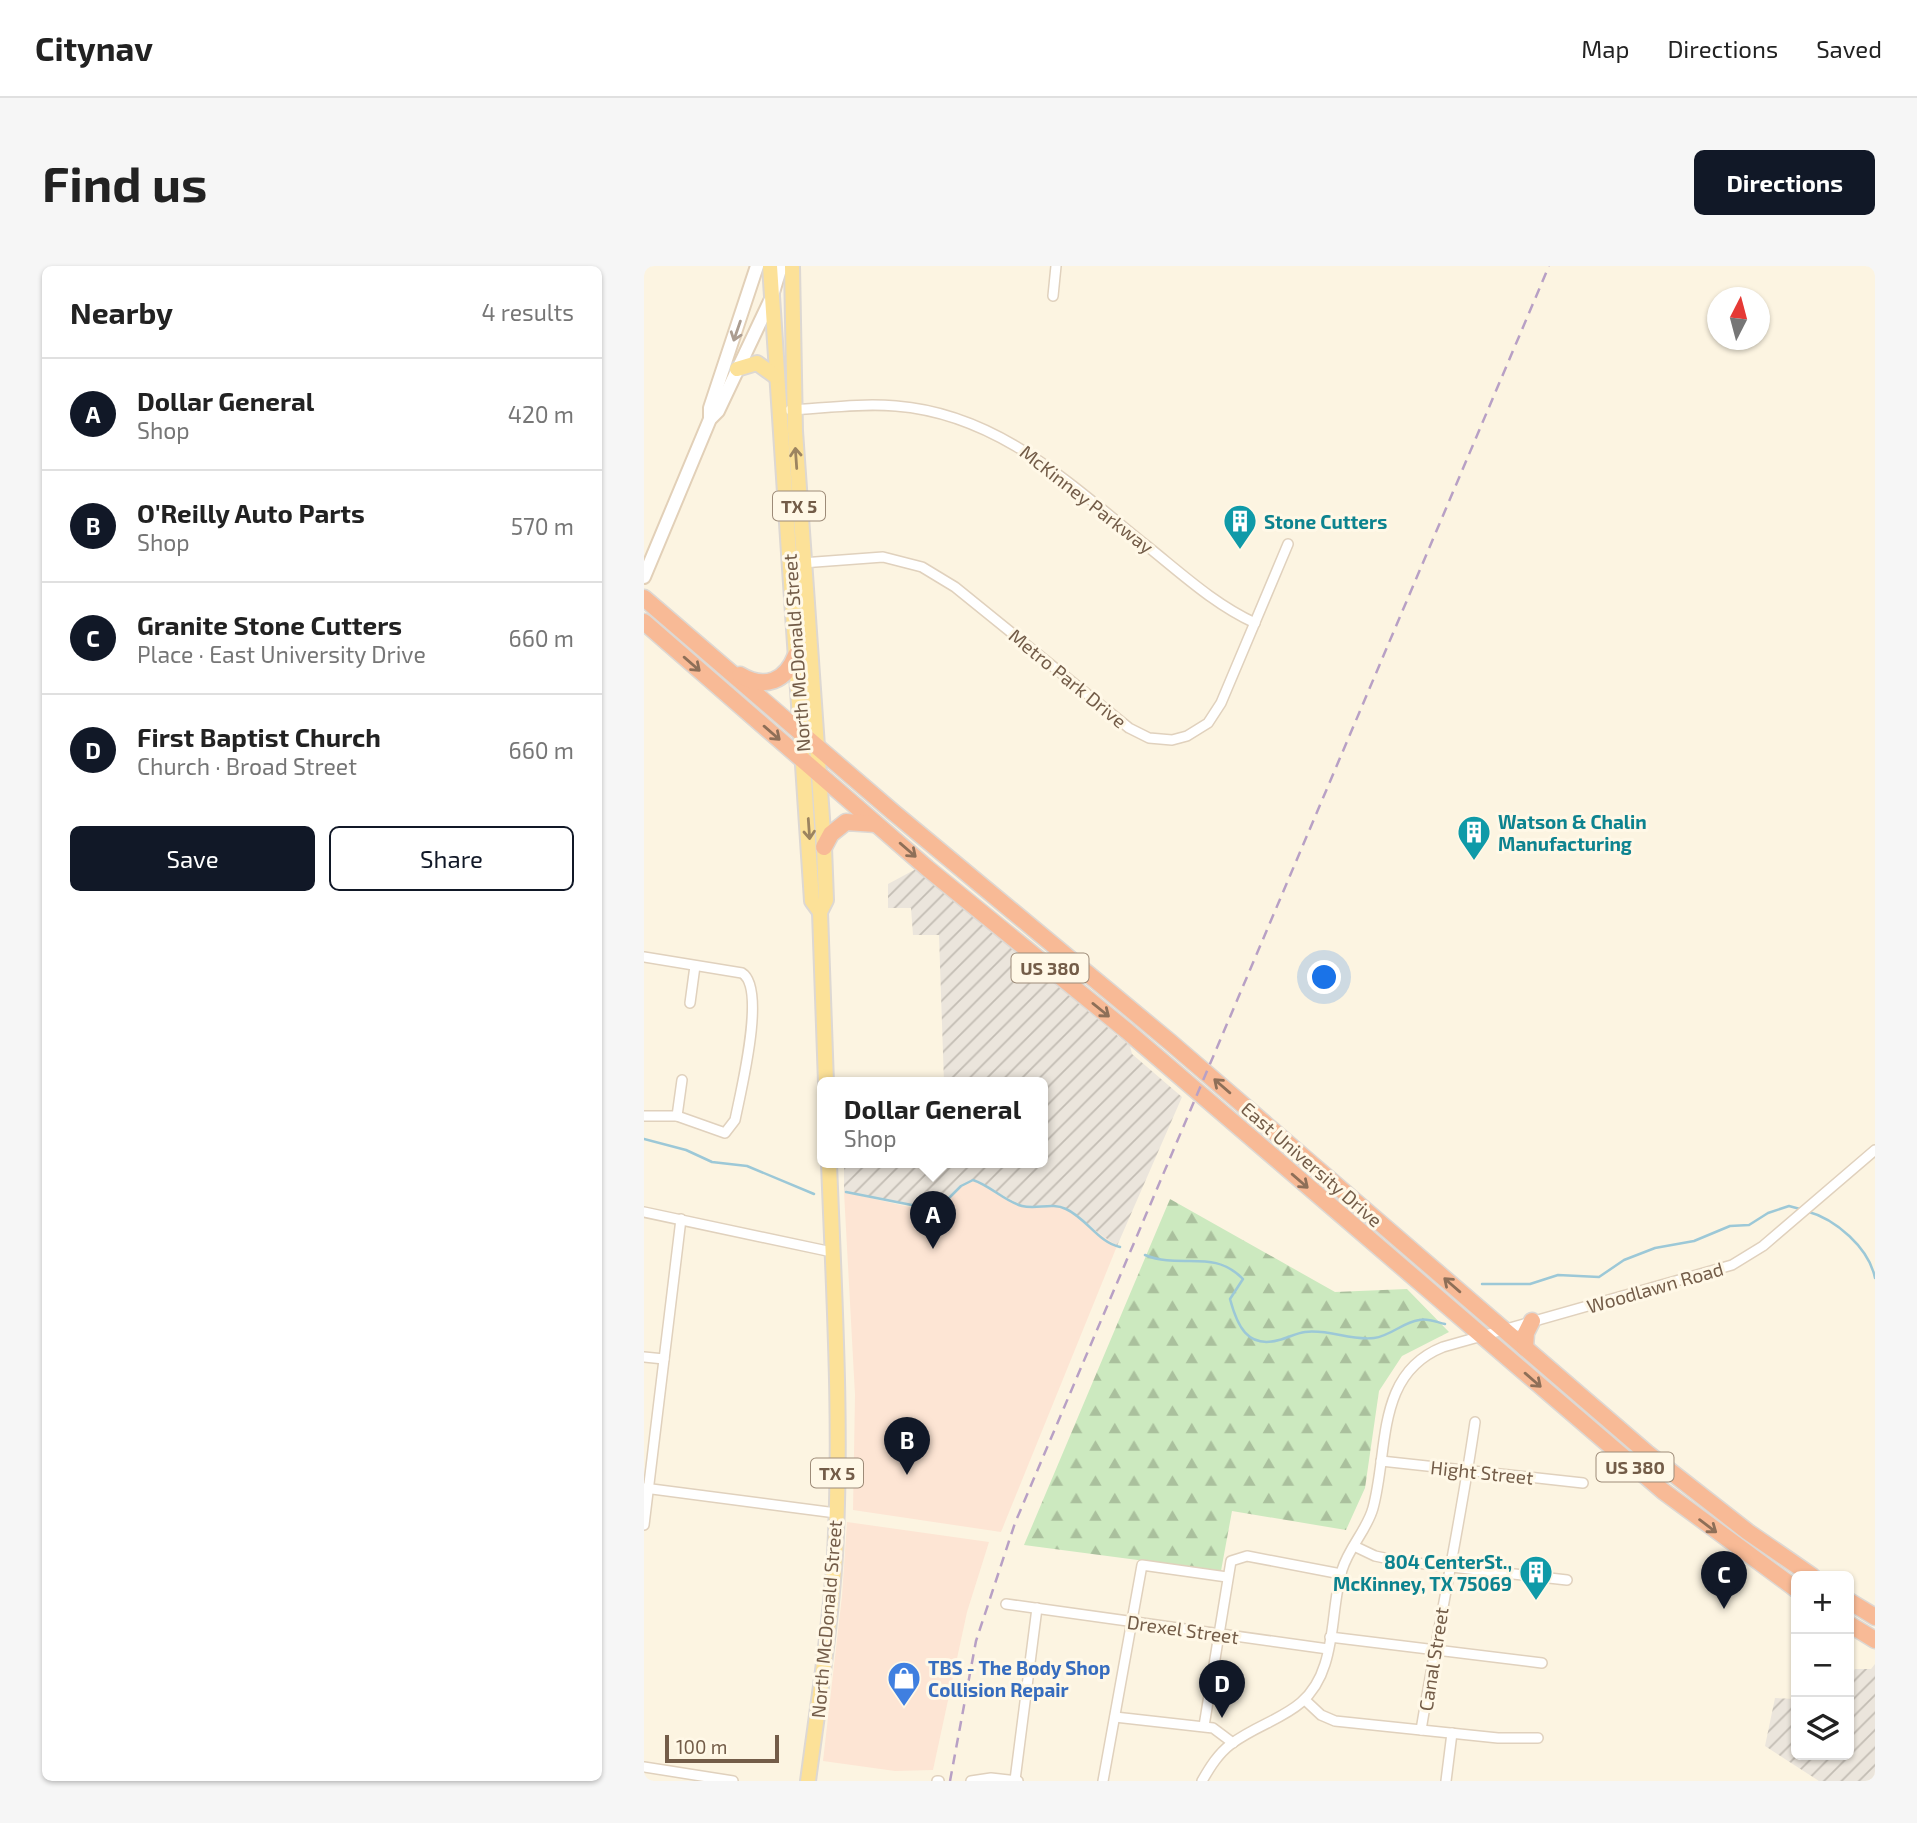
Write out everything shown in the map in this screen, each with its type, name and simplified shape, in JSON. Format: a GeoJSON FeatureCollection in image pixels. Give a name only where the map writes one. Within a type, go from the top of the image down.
{"type":"FeatureCollection","features":[{"type":"Feature","properties":{"kind":"highway","name":"US 380"},"geometry":{"type":"LineString","coordinates":[[644,597],[817,746]]}},
{"type":"Feature","properties":{"kind":"highway","name":"US 380"},"geometry":{"type":"LineString","coordinates":[[644,622],[819,774]]}},
{"type":"Feature","properties":{"kind":"highway"},"geometry":{"type":"LineString","coordinates":[[722,665],[752,681],[766,683],[786,674],[796,655]]}},
{"type":"Feature","properties":{"kind":"highway","name":"East University Drive"},"geometry":{"type":"LineString","coordinates":[[817,746],[1129,1007],[1695,1492],[1805,1571]]}},
{"type":"Feature","properties":{"kind":"highway","name":"East University Drive"},"geometry":{"type":"LineString","coordinates":[[819,774],[972,905],[1127,1031],[1601,1439],[1695,1516],[1791,1585]]}},
{"type":"Feature","properties":{"kind":"highway"},"geometry":{"type":"LineString","coordinates":[[824,847],[831,834],[846,822],[879,825]]}},
{"type":"Feature","properties":{"kind":"highway"},"geometry":{"type":"LineString","coordinates":[[972,905],[986,890]]}},
{"type":"Feature","properties":{"kind":"highway"},"geometry":{"type":"LineString","coordinates":[[1353,1226],[1366,1211]]}},
{"type":"Feature","properties":{"kind":"highway"},"geometry":{"type":"LineString","coordinates":[[1525,1349],[1526,1333],[1532,1321]]}},
{"type":"Feature","properties":{"kind":"highway"},"geometry":{"type":"LineString","coordinates":[[1601,1439],[1615,1424]]}},
{"type":"Feature","properties":{"kind":"highway"},"geometry":{"type":"LineString","coordinates":[[1854,1604],[1875,1617]]}},
{"type":"Feature","properties":{"kind":"highway"},"geometry":{"type":"LineString","coordinates":[[1854,1626],[1875,1640]]}},
{"type":"Feature","properties":{"kind":"main road","name":"North McDonald Street"},"geometry":{"type":"LineString","coordinates":[[770,266],[777,410],[819,774],[826,900],[820,912],[826,1077]]}},
{"type":"Feature","properties":{"kind":"main road","name":"North McDonald Street"},"geometry":{"type":"LineString","coordinates":[[792,266],[796,655],[811,901],[820,912]]}},
{"type":"Feature","properties":{"kind":"main road"},"geometry":{"type":"LineString","coordinates":[[737,369],[758,363],[775,376]]}},
{"type":"Feature","properties":{"kind":"main road","name":"North McDonald Street"},"geometry":{"type":"LineString","coordinates":[[808,1781],[829,1617],[836,1513],[838,1388],[829,1168]]}},
{"type":"Feature","properties":{"kind":"street"},"geometry":{"type":"LineString","coordinates":[[710,419],[710,408],[757,266]]}},
{"type":"Feature","properties":{"kind":"street"},"geometry":{"type":"LineString","coordinates":[[644,577],[710,419],[718,411],[771,299],[780,266]]}},
{"type":"Feature","properties":{"kind":"street"},"geometry":{"type":"LineString","coordinates":[[1053,296],[1056,266]]}},
{"type":"Feature","properties":{"kind":"street","name":"McKinney Parkway"},"geometry":{"type":"LineString","coordinates":[[777,410],[866,405],[908,407],[956,417],[993,432],[1042,462],[1217,602],[1255,622]]}},
{"type":"Feature","properties":{"kind":"street","name":"Metro Park Drive"},"geometry":{"type":"LineString","coordinates":[[796,564],[883,557],[922,567],[955,587],[1129,727],[1156,740],[1187,736],[1208,723],[1221,703],[1289,544]]}},
{"type":"Feature","properties":{"kind":"street"},"geometry":{"type":"LineString","coordinates":[[644,957],[747,976],[753,1014],[735,1120],[725,1133],[677,1116],[644,1116]]}},
{"type":"Feature","properties":{"kind":"street"},"geometry":{"type":"LineString","coordinates":[[690,1003],[695,965]]}},
{"type":"Feature","properties":{"kind":"street"},"geometry":{"type":"LineString","coordinates":[[677,1116],[682,1080]]}},
{"type":"Feature","properties":{"kind":"street","name":"Woodlawn Road"},"geometry":{"type":"LineString","coordinates":[[1305,1700],[1320,1677],[1328,1649],[1341,1574],[1371,1512],[1391,1401],[1405,1374],[1432,1352],[1532,1321],[1712,1272],[1742,1260],[1875,1150]]}},
{"type":"Feature","properties":{"kind":"street"},"geometry":{"type":"LineString","coordinates":[[644,1212],[832,1252]]}},
{"type":"Feature","properties":{"kind":"street"},"geometry":{"type":"LineString","coordinates":[[644,1525],[681,1219]]}},
{"type":"Feature","properties":{"kind":"street"},"geometry":{"type":"LineString","coordinates":[[644,1357],[664,1359]]}},
{"type":"Feature","properties":{"kind":"street","name":"Canal Street"},"geometry":{"type":"LineString","coordinates":[[1421,1730],[1434,1648],[1452,1566],[1475,1422]]}},
{"type":"Feature","properties":{"kind":"street","name":"Hight Street"},"geometry":{"type":"LineString","coordinates":[[1381,1461],[1583,1483]]}},
{"type":"Feature","properties":{"kind":"street"},"geometry":{"type":"LineString","coordinates":[[647,1488],[836,1513]]}},
{"type":"Feature","properties":{"kind":"street"},"geometry":{"type":"LineString","coordinates":[[1354,1546],[1390,1559],[1567,1580]]}},
{"type":"Feature","properties":{"kind":"street"},"geometry":{"type":"LineString","coordinates":[[1205,1726],[1231,1561],[1240,1556],[1341,1574]]}},
{"type":"Feature","properties":{"kind":"street"},"geometry":{"type":"LineString","coordinates":[[1103,1781],[1142,1565],[1227,1577]]}},
{"type":"Feature","properties":{"kind":"street","name":"Drexel Street"},"geometry":{"type":"LineString","coordinates":[[1006,1604],[1328,1649]]}},
{"type":"Feature","properties":{"kind":"street"},"geometry":{"type":"LineString","coordinates":[[971,1781],[991,1778],[1016,1781],[1037,1608]]}},
{"type":"Feature","properties":{"kind":"street"},"geometry":{"type":"LineString","coordinates":[[1330,1637],[1542,1663]]}},
{"type":"Feature","properties":{"kind":"street"},"geometry":{"type":"LineString","coordinates":[[1202,1781],[1213,1762],[1233,1743],[1284,1717],[1305,1700],[1329,1720],[1498,1738],[1538,1738]]}},
{"type":"Feature","properties":{"kind":"street"},"geometry":{"type":"LineString","coordinates":[[1115,1717],[1205,1726],[1219,1730],[1233,1743]]}},
{"type":"Feature","properties":{"kind":"street"},"geometry":{"type":"LineString","coordinates":[[1446,1781],[1452,1733]]}},
{"type":"Feature","properties":{"kind":"street"},"geometry":{"type":"LineString","coordinates":[[644,1767],[733,1781]]}},
{"type":"Feature","properties":{"kind":"shaded area"},"geometry":{"type":"Polygon","coordinates":[[[916,869],[1130,1046],[1132,1054],[1182,1097],[1117,1246],[1064,1208],[1052,1205],[1025,1207],[973,1180],[961,1186],[937,1210],[844,1192],[844,1168],[1048,1168],[1048,1077],[944,1077],[939,935],[913,935],[911,908],[888,908],[888,884],[916,869]]]}},
{"type":"Feature","properties":{"kind":"shaded area"},"geometry":{"type":"Polygon","coordinates":[[[973,1180],[1025,1207],[1052,1205],[1064,1208],[1117,1246],[1001,1532],[853,1510],[855,1395],[844,1192],[927,1211],[947,1202],[961,1186],[973,1180]]]}},
{"type":"Feature","properties":{"kind":"shaded area"},"geometry":{"type":"Polygon","coordinates":[[[847,1522],[989,1542],[967,1612],[933,1770],[895,1771],[823,1761],[842,1596],[847,1522]]]}},
{"type":"Feature","properties":{"kind":"shaded area"},"geometry":{"type":"Polygon","coordinates":[[[1875,1664],[1875,1781],[1819,1781],[1765,1746],[1775,1698],[1791,1699],[1791,1760],[1854,1760],[1854,1671],[1871,1669],[1875,1664]]]}},
{"type":"Feature","properties":{"kind":"green space"},"geometry":{"type":"Polygon","coordinates":[[[1170,1199],[1335,1292],[1407,1289],[1449,1332],[1402,1356],[1379,1391],[1365,1488],[1346,1530],[1232,1511],[1221,1571],[1024,1545],[1170,1199]]]}},
{"type":"Feature","properties":{"kind":"waterway"},"geometry":{"type":"LineString","coordinates":[[644,1139],[686,1150],[712,1162],[747,1166],[814,1194]]}},
{"type":"Feature","properties":{"kind":"waterway"},"geometry":{"type":"LineString","coordinates":[[846,1192],[937,1210],[961,1186],[973,1180],[1022,1206],[1055,1206],[1066,1209],[1106,1241],[1120,1247]]}},
{"type":"Feature","properties":{"kind":"waterway"},"geometry":{"type":"LineString","coordinates":[[1482,1284],[1530,1284],[1558,1275],[1599,1277],[1624,1260],[1655,1248],[1694,1241],[1730,1226],[1749,1225],[1768,1213],[1789,1206],[1800,1209]]}},
{"type":"Feature","properties":{"kind":"waterway"},"geometry":{"type":"LineString","coordinates":[[1806,1211],[1829,1221],[1850,1236],[1866,1256],[1875,1278]]}},
{"type":"Feature","properties":{"kind":"waterway"},"geometry":{"type":"LineString","coordinates":[[1145,1255],[1171,1261],[1220,1264],[1232,1270],[1243,1279],[1230,1299],[1236,1318],[1245,1333],[1259,1341],[1268,1342],[1314,1332],[1374,1338],[1419,1320],[1445,1324]]}},
{"type":"Feature","properties":{"kind":"railway"},"geometry":{"type":"LineString","coordinates":[[950,1781],[976,1641],[1015,1523],[1549,266]]}},
{"type":"Feature","properties":{"kind":"place","name":"Stone Cutters"},"geometry":{"type":"Point","coordinates":[1240,551]}},
{"type":"Feature","properties":{"kind":"place","name":"Watson & Chalin Manufacturing"},"geometry":{"type":"Point","coordinates":[1474,862]}},
{"type":"Feature","properties":{"kind":"place","name":"Dollar General"},"geometry":{"type":"Point","coordinates":[933,1249]}},
{"type":"Feature","properties":{"kind":"place","name":"O'Reilly Auto Parts"},"geometry":{"type":"Point","coordinates":[907,1475]}},
{"type":"Feature","properties":{"kind":"place","name":"804 CenterSt., McKinney, TX 75069"},"geometry":{"type":"Point","coordinates":[1536,1602]}},
{"type":"Feature","properties":{"kind":"place","name":"Granite Stone Cutters"},"geometry":{"type":"Point","coordinates":[1724,1609]}},
{"type":"Feature","properties":{"kind":"place","name":"TBS - The Body Shop Collision Repair"},"geometry":{"type":"Point","coordinates":[904,1708]}},
{"type":"Feature","properties":{"kind":"place","name":"First Baptist Church"},"geometry":{"type":"Point","coordinates":[1222,1718]}}]}
